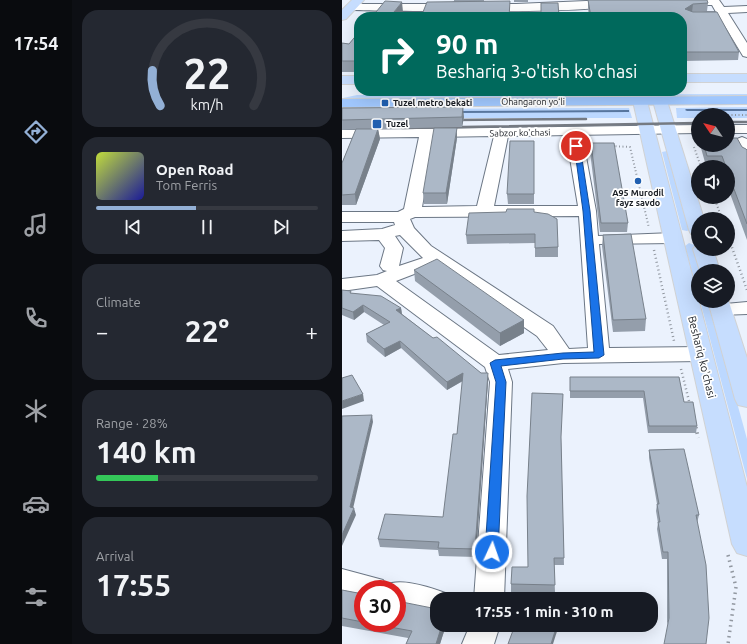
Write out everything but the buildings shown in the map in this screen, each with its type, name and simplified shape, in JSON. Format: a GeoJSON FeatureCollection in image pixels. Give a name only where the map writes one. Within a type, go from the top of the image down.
{"type":"FeatureCollection","features":[{"type":"Feature","properties":{"kind":"highway"},"geometry":{"type":"LineString","coordinates":[[687,86],[747,89]]}},
{"type":"Feature","properties":{"kind":"highway"},"geometry":{"type":"LineString","coordinates":[[342,91],[354,91]]}},
{"type":"Feature","properties":{"kind":"highway","name":"Ohangaron yoʻli"},"geometry":{"type":"LineString","coordinates":[[342,103],[747,100]]}},
{"type":"Feature","properties":{"kind":"main road"},"geometry":{"type":"LineString","coordinates":[[342,17],[355,4]]}},
{"type":"Feature","properties":{"kind":"main road"},"geometry":{"type":"LineString","coordinates":[[687,86],[747,78]]}},
{"type":"Feature","properties":{"kind":"main road"},"geometry":{"type":"LineString","coordinates":[[342,80],[354,80]]}},
{"type":"Feature","properties":{"kind":"main road","name":"Beshariq ko'chasi"},"geometry":{"type":"LineString","coordinates":[[640,101],[673,238],[689,354],[737,546]]}},
{"type":"Feature","properties":{"kind":"main road"},"geometry":{"type":"LineString","coordinates":[[660,101],[693,212]]}},
{"type":"Feature","properties":{"kind":"main road"},"geometry":{"type":"LineString","coordinates":[[673,238],[691,237]]}},
{"type":"Feature","properties":{"kind":"main road"},"geometry":{"type":"LineString","coordinates":[[721,308],[747,399]]}},
{"type":"Feature","properties":{"kind":"street"},"geometry":{"type":"LineString","coordinates":[[669,2],[747,10]]}},
{"type":"Feature","properties":{"kind":"street"},"geometry":{"type":"LineString","coordinates":[[355,4],[415,8],[433,4],[496,4],[532,7],[573,6],[592,3],[631,3]]}},
{"type":"Feature","properties":{"kind":"street"},"geometry":{"type":"LineString","coordinates":[[573,6],[576,12]]}},
{"type":"Feature","properties":{"kind":"street"},"geometry":{"type":"LineString","coordinates":[[680,12],[719,7]]}},
{"type":"Feature","properties":{"kind":"street"},"geometry":{"type":"LineString","coordinates":[[719,7],[747,53]]}},
{"type":"Feature","properties":{"kind":"street"},"geometry":{"type":"LineString","coordinates":[[412,12],[415,8]]}},
{"type":"Feature","properties":{"kind":"street"},"geometry":{"type":"LineString","coordinates":[[671,136],[691,131]]}},
{"type":"Feature","properties":{"kind":"street"},"geometry":{"type":"LineString","coordinates":[[484,212],[501,141],[501,133]]}},
{"type":"Feature","properties":{"kind":"street","name":"Sabzor ko'chasi"},"geometry":{"type":"LineString","coordinates":[[343,142],[427,134],[501,133],[649,137],[671,136]]}},
{"type":"Feature","properties":{"kind":"street"},"geometry":{"type":"LineString","coordinates":[[342,236],[384,234],[405,219],[427,134]]}},
{"type":"Feature","properties":{"kind":"street"},"geometry":{"type":"LineString","coordinates":[[671,136],[691,143]]}},
{"type":"Feature","properties":{"kind":"street"},"geometry":{"type":"LineString","coordinates":[[576,146],[587,211],[599,355]]}},
{"type":"Feature","properties":{"kind":"street"},"geometry":{"type":"LineString","coordinates":[[342,217],[405,219],[484,212],[587,211]]}},
{"type":"Feature","properties":{"kind":"street"},"geometry":{"type":"LineString","coordinates":[[405,219],[424,250],[545,331],[563,356]]}},
{"type":"Feature","properties":{"kind":"street"},"geometry":{"type":"LineString","coordinates":[[384,234],[394,248],[386,273]]}},
{"type":"Feature","properties":{"kind":"street"},"geometry":{"type":"LineString","coordinates":[[589,240],[673,238]]}},
{"type":"Feature","properties":{"kind":"street"},"geometry":{"type":"LineString","coordinates":[[342,285],[436,259]]}},
{"type":"Feature","properties":{"kind":"street"},"geometry":{"type":"LineString","coordinates":[[386,273],[495,363],[501,382],[489,592]]}},
{"type":"Feature","properties":{"kind":"street"},"geometry":{"type":"LineString","coordinates":[[735,307],[747,308]]}},
{"type":"Feature","properties":{"kind":"street"},"geometry":{"type":"LineString","coordinates":[[495,363],[563,356],[689,354]]}},
{"type":"Feature","properties":{"kind":"street"},"geometry":{"type":"LineString","coordinates":[[342,582],[354,585]]}},
{"type":"Feature","properties":{"kind":"street"},"geometry":{"type":"LineString","coordinates":[[406,596],[430,601]]}},
{"type":"Feature","properties":{"kind":"street"},"geometry":{"type":"LineString","coordinates":[[478,644],[482,632]]}},
{"type":"Feature","properties":{"kind":"path"},"geometry":{"type":"LineString","coordinates":[[735,115],[747,115]]}},
{"type":"Feature","properties":{"kind":"path"},"geometry":{"type":"LineString","coordinates":[[735,256],[747,290]]}},
{"type":"Feature","properties":{"kind":"path"},"geometry":{"type":"LineString","coordinates":[[689,354],[691,408]]}},
{"type":"Feature","properties":{"kind":"path"},"geometry":{"type":"LineString","coordinates":[[695,424],[699,439]]}},
{"type":"Feature","properties":{"kind":"path"},"geometry":{"type":"LineString","coordinates":[[728,644],[736,587],[737,546]]}},
{"type":"Feature","properties":{"kind":"shaded area"},"geometry":{"type":"Polygon","coordinates":[[[687,94],[747,94],[747,96],[343,98],[354,96],[687,96],[687,94]]]}},
{"type":"Feature","properties":{"kind":"shaded area"},"geometry":{"type":"Polygon","coordinates":[[[747,107],[747,118],[735,118],[735,108],[691,108],[691,118],[677,118],[676,108],[747,107]]]}},
{"type":"Feature","properties":{"kind":"shaded area"},"geometry":{"type":"Polygon","coordinates":[[[629,108],[632,118],[406,118],[408,109],[629,108]]]}},
{"type":"Feature","properties":{"kind":"shaded area"},"geometry":{"type":"Polygon","coordinates":[[[667,151],[689,230],[687,231],[682,230],[662,152],[667,151]]]}},
{"type":"Feature","properties":{"kind":"shaded area"},"geometry":{"type":"Polygon","coordinates":[[[689,243],[691,244],[691,256],[697,256],[699,264],[691,264],[691,268],[685,246],[689,243]]]}},
{"type":"Feature","properties":{"kind":"shaded area"},"geometry":{"type":"Polygon","coordinates":[[[702,308],[711,308],[747,439],[747,479],[702,308]]]}},
{"type":"Feature","properties":{"kind":"waterway"},"geometry":{"type":"LineString","coordinates":[[687,110],[747,110]]}},
{"type":"Feature","properties":{"kind":"waterway"},"geometry":{"type":"LineString","coordinates":[[457,112],[628,111]]}},
{"type":"Feature","properties":{"kind":"railway"},"geometry":{"type":"LineString","coordinates":[[452,120],[586,119]]}},
{"type":"Feature","properties":{"kind":"railway"},"geometry":{"type":"LineString","coordinates":[[735,122],[747,122]]}},
{"type":"Feature","properties":{"kind":"railway"},"geometry":{"type":"LineString","coordinates":[[402,128],[691,123]]}},
{"type":"Feature","properties":{"kind":"place","name":"Tuzel metro bekati"},"geometry":{"type":"Point","coordinates":[385,103]}},
{"type":"Feature","properties":{"kind":"place","name":"Tuzel"},"geometry":{"type":"Point","coordinates":[377,124]}},
{"type":"Feature","properties":{"kind":"place","name":"A95 Murodil fayz savdo"},"geometry":{"type":"Point","coordinates":[638,181]}},
{"type":"Feature","properties":{"kind":"route"},"geometry":{"type":"LineString","coordinates":[[492,552],[501,382],[495,363],[563,356],[599,355],[587,211],[576,146]]}}]}
